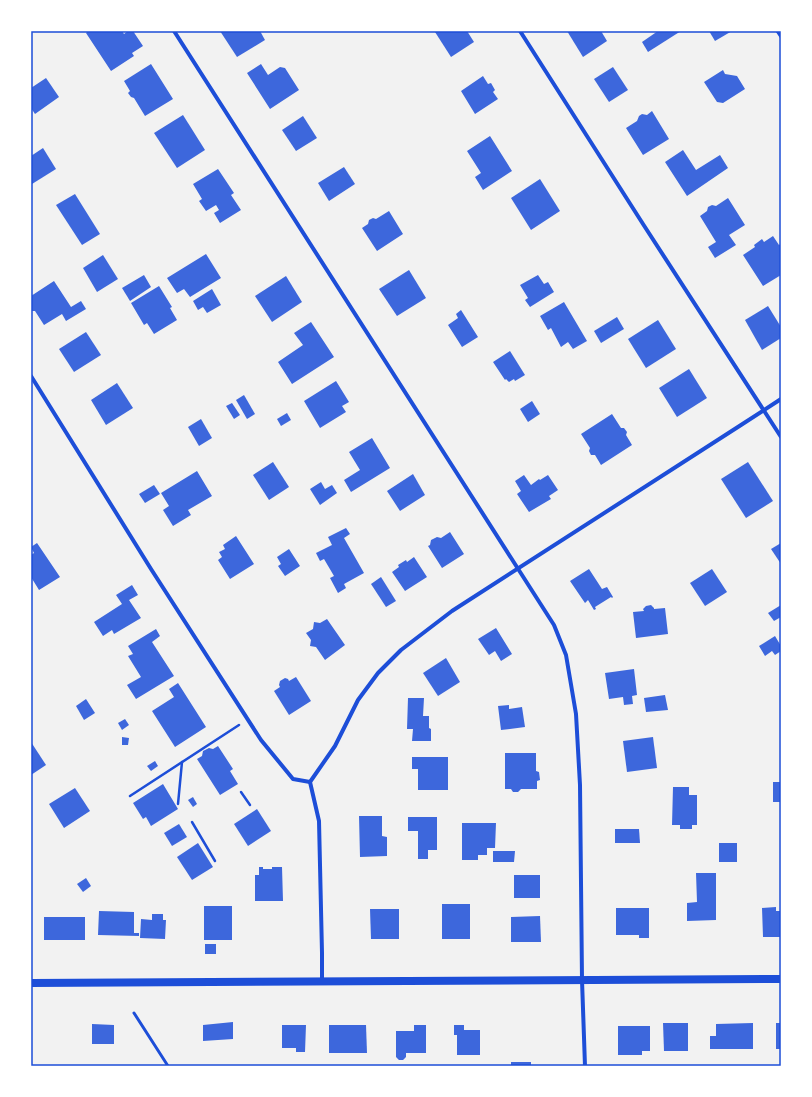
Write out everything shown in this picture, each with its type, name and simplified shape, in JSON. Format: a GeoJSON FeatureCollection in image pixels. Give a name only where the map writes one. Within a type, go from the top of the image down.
{"type":"FeatureCollection","features":[{"type":"Feature","properties":{"kind":"main road"},"geometry":{"type":"LineString","coordinates":[[31,983],[781,979]]}},
{"type":"Feature","properties":{"kind":"street"},"geometry":{"type":"LineString","coordinates":[[174,31],[519,568],[554,625],[566,655],[576,714],[580,785],[582,980],[585,1066]]}},
{"type":"Feature","properties":{"kind":"street"},"geometry":{"type":"LineString","coordinates":[[520,31],[781,437]]}},
{"type":"Feature","properties":{"kind":"street"},"geometry":{"type":"LineString","coordinates":[[31,376],[151,569],[261,740],[293,779],[310,782]]}},
{"type":"Feature","properties":{"kind":"street"},"geometry":{"type":"LineString","coordinates":[[322,982],[319,821],[310,782],[335,746],[358,700],[378,674],[401,650],[452,611],[781,399]]}},
{"type":"Feature","properties":{"kind":"lane"},"geometry":{"type":"LineString","coordinates":[[777,31],[781,37]]}},
{"type":"Feature","properties":{"kind":"lane"},"geometry":{"type":"LineString","coordinates":[[134,1013],[168,1066]]}},
{"type":"Feature","properties":{"kind":"path"},"geometry":{"type":"LineString","coordinates":[[130,796],[248,719]]}},
{"type":"Feature","properties":{"kind":"path"},"geometry":{"type":"LineString","coordinates":[[178,804],[182,762]]}},
{"type":"Feature","properties":{"kind":"path"},"geometry":{"type":"LineString","coordinates":[[241,792],[250,805]]}},
{"type":"Feature","properties":{"kind":"path"},"geometry":{"type":"LineString","coordinates":[[192,822],[215,861]]}},
{"type":"Feature","properties":{"kind":"building"},"geometry":{"type":"Polygon","coordinates":[[[88,31],[122,31],[124,34],[128,31],[133,31],[143,46],[132,53],[134,56],[111,71],[86,33],[88,31]]]}},
{"type":"Feature","properties":{"kind":"building"},"geometry":{"type":"Polygon","coordinates":[[[220,31],[260,31],[265,40],[237,57],[220,31]]]}},
{"type":"Feature","properties":{"kind":"building"},"geometry":{"type":"Polygon","coordinates":[[[467,31],[474,42],[451,57],[435,32],[467,31]]]}},
{"type":"Feature","properties":{"kind":"building"},"geometry":{"type":"Polygon","coordinates":[[[567,31],[601,31],[607,41],[583,57],[567,31]]]}},
{"type":"Feature","properties":{"kind":"building"},"geometry":{"type":"Polygon","coordinates":[[[658,31],[681,31],[648,52],[642,42],[658,31]]]}},
{"type":"Feature","properties":{"kind":"building"},"geometry":{"type":"Polygon","coordinates":[[[709,31],[732,31],[715,41],[709,31]]]}},
{"type":"Feature","properties":{"kind":"building"},"geometry":{"type":"Polygon","coordinates":[[[151,64],[173,99],[145,116],[134,98],[128,93],[130,91],[124,81],[151,64]]]}},
{"type":"Feature","properties":{"kind":"building"},"geometry":{"type":"Polygon","coordinates":[[[261,64],[268,75],[280,67],[285,68],[299,90],[270,109],[247,73],[261,64]]]}},
{"type":"Feature","properties":{"kind":"building"},"geometry":{"type":"Polygon","coordinates":[[[613,67],[628,90],[609,102],[594,79],[613,67]]]}},
{"type":"Feature","properties":{"kind":"building"},"geometry":{"type":"Polygon","coordinates":[[[723,70],[725,74],[737,76],[745,89],[723,103],[717,102],[704,82],[723,70]]]}},
{"type":"Feature","properties":{"kind":"building"},"geometry":{"type":"Polygon","coordinates":[[[483,76],[488,84],[491,83],[495,90],[493,92],[498,99],[475,114],[461,91],[483,76]]]}},
{"type":"Feature","properties":{"kind":"building"},"geometry":{"type":"Polygon","coordinates":[[[46,78],[59,97],[35,114],[31,108],[31,88],[46,78]]]}},
{"type":"Feature","properties":{"kind":"building"},"geometry":{"type":"Polygon","coordinates":[[[652,111],[669,139],[643,155],[626,128],[637,121],[639,116],[642,114],[647,115],[652,111]]]}},
{"type":"Feature","properties":{"kind":"building"},"geometry":{"type":"Polygon","coordinates":[[[183,115],[205,150],[177,168],[154,133],[183,115]]]}},
{"type":"Feature","properties":{"kind":"building"},"geometry":{"type":"Polygon","coordinates":[[[303,116],[317,138],[296,151],[282,130],[303,116]]]}},
{"type":"Feature","properties":{"kind":"building"},"geometry":{"type":"Polygon","coordinates":[[[490,136],[512,171],[483,190],[475,177],[481,173],[467,151],[490,136]]]}},
{"type":"Feature","properties":{"kind":"building"},"geometry":{"type":"Polygon","coordinates":[[[43,148],[56,169],[32,184],[31,156],[43,148]]]}},
{"type":"Feature","properties":{"kind":"building"},"geometry":{"type":"Polygon","coordinates":[[[683,150],[696,170],[720,155],[728,168],[687,196],[665,162],[683,150]]]}},
{"type":"Feature","properties":{"kind":"building"},"geometry":{"type":"Polygon","coordinates":[[[344,167],[355,184],[329,201],[318,183],[344,167]]]}},
{"type":"Feature","properties":{"kind":"building"},"geometry":{"type":"Polygon","coordinates":[[[218,169],[234,193],[231,195],[241,210],[220,223],[214,213],[219,210],[216,205],[206,211],[199,201],[202,199],[193,184],[218,169]]]}},
{"type":"Feature","properties":{"kind":"building"},"geometry":{"type":"Polygon","coordinates":[[[540,179],[560,211],[531,230],[511,198],[540,179]]]}},
{"type":"Feature","properties":{"kind":"building"},"geometry":{"type":"Polygon","coordinates":[[[75,194],[100,234],[82,245],[56,205],[75,194]]]}},
{"type":"Feature","properties":{"kind":"building"},"geometry":{"type":"Polygon","coordinates":[[[728,198],[745,225],[729,235],[736,245],[715,258],[708,247],[716,242],[700,216],[707,211],[708,207],[712,205],[716,206],[728,198]]]}},
{"type":"Feature","properties":{"kind":"building"},"geometry":{"type":"Polygon","coordinates":[[[389,211],[403,234],[377,251],[362,228],[368,224],[369,220],[373,218],[376,219],[389,211]]]}},
{"type":"Feature","properties":{"kind":"building"},"geometry":{"type":"Polygon","coordinates":[[[773,236],[779,245],[781,244],[781,275],[763,286],[743,255],[755,247],[754,245],[762,239],[764,242],[773,236]]]}},
{"type":"Feature","properties":{"kind":"building"},"geometry":{"type":"Polygon","coordinates":[[[206,254],[221,278],[190,297],[184,289],[177,293],[167,278],[206,254]]]}},
{"type":"Feature","properties":{"kind":"building"},"geometry":{"type":"Polygon","coordinates":[[[103,255],[118,279],[97,292],[83,268],[103,255]]]}},
{"type":"Feature","properties":{"kind":"building"},"geometry":{"type":"Polygon","coordinates":[[[409,270],[426,298],[397,316],[379,289],[409,270]]]}},
{"type":"Feature","properties":{"kind":"building"},"geometry":{"type":"Polygon","coordinates":[[[144,275],[151,287],[130,301],[122,288],[144,275]]]}},
{"type":"Feature","properties":{"kind":"building"},"geometry":{"type":"Polygon","coordinates":[[[538,275],[544,284],[548,282],[554,292],[530,307],[525,300],[528,298],[520,285],[538,275]]]}},
{"type":"Feature","properties":{"kind":"building"},"geometry":{"type":"Polygon","coordinates":[[[286,276],[302,302],[272,322],[255,296],[286,276]]]}},
{"type":"Feature","properties":{"kind":"building"},"geometry":{"type":"Polygon","coordinates":[[[54,281],[71,307],[81,301],[86,309],[66,321],[62,314],[44,325],[35,311],[31,311],[31,296],[54,281]]]}},
{"type":"Feature","properties":{"kind":"building"},"geometry":{"type":"Polygon","coordinates":[[[159,286],[172,307],[170,308],[177,320],[154,334],[147,323],[144,325],[131,303],[159,286]]]}},
{"type":"Feature","properties":{"kind":"building"},"geometry":{"type":"Polygon","coordinates":[[[212,289],[221,305],[207,313],[203,307],[198,310],[193,301],[212,289]]]}},
{"type":"Feature","properties":{"kind":"building"},"geometry":{"type":"Polygon","coordinates":[[[564,302],[587,341],[573,349],[568,342],[561,347],[551,328],[548,330],[540,316],[564,302]]]}},
{"type":"Feature","properties":{"kind":"building"},"geometry":{"type":"Polygon","coordinates":[[[768,306],[781,327],[781,338],[762,350],[745,320],[768,306]]]}},
{"type":"Feature","properties":{"kind":"building"},"geometry":{"type":"Polygon","coordinates":[[[461,310],[478,337],[462,347],[448,325],[458,318],[456,314],[461,310]]]}},
{"type":"Feature","properties":{"kind":"building"},"geometry":{"type":"Polygon","coordinates":[[[617,317],[624,329],[601,343],[594,331],[617,317]]]}},
{"type":"Feature","properties":{"kind":"building"},"geometry":{"type":"Polygon","coordinates":[[[658,320],[676,349],[646,368],[628,339],[658,320]]]}},
{"type":"Feature","properties":{"kind":"building"},"geometry":{"type":"Polygon","coordinates":[[[311,322],[334,357],[292,384],[278,362],[303,345],[294,333],[311,322]]]}},
{"type":"Feature","properties":{"kind":"building"},"geometry":{"type":"Polygon","coordinates":[[[86,332],[101,355],[74,372],[59,349],[86,332]]]}},
{"type":"Feature","properties":{"kind":"building"},"geometry":{"type":"Polygon","coordinates":[[[510,351],[525,375],[515,381],[514,379],[509,382],[506,379],[505,380],[493,362],[510,351]]]}},
{"type":"Feature","properties":{"kind":"building"},"geometry":{"type":"Polygon","coordinates":[[[689,369],[707,398],[677,417],[659,388],[689,369]]]}},
{"type":"Feature","properties":{"kind":"building"},"geometry":{"type":"Polygon","coordinates":[[[336,381],[349,402],[342,406],[346,412],[320,428],[304,401],[336,381]]]}},
{"type":"Feature","properties":{"kind":"building"},"geometry":{"type":"Polygon","coordinates":[[[117,383],[133,408],[106,425],[91,400],[117,383]]]}},
{"type":"Feature","properties":{"kind":"building"},"geometry":{"type":"Polygon","coordinates":[[[244,395],[255,414],[247,419],[236,400],[244,395]]]}},
{"type":"Feature","properties":{"kind":"building"},"geometry":{"type":"Polygon","coordinates":[[[532,401],[540,414],[528,422],[520,409],[532,401]]]}},
{"type":"Feature","properties":{"kind":"building"},"geometry":{"type":"Polygon","coordinates":[[[232,403],[240,415],[234,419],[226,406],[232,403]]]}},
{"type":"Feature","properties":{"kind":"building"},"geometry":{"type":"Polygon","coordinates":[[[287,413],[291,420],[281,426],[277,419],[287,413]]]}},
{"type":"Feature","properties":{"kind":"building"},"geometry":{"type":"Polygon","coordinates":[[[612,414],[621,428],[624,428],[627,432],[626,435],[632,445],[601,465],[595,455],[591,455],[589,451],[590,448],[581,434],[612,414]]]}},
{"type":"Feature","properties":{"kind":"building"},"geometry":{"type":"Polygon","coordinates":[[[201,419],[212,438],[199,446],[188,427],[201,419]]]}},
{"type":"Feature","properties":{"kind":"building"},"geometry":{"type":"Polygon","coordinates":[[[372,438],[390,468],[351,492],[344,480],[360,470],[349,452],[372,438]]]}},
{"type":"Feature","properties":{"kind":"building"},"geometry":{"type":"Polygon","coordinates":[[[273,462],[289,487],[269,500],[253,475],[273,462]]]}},
{"type":"Feature","properties":{"kind":"building"},"geometry":{"type":"Polygon","coordinates":[[[748,462],[773,501],[746,518],[721,479],[748,462]]]}},
{"type":"Feature","properties":{"kind":"building"},"geometry":{"type":"Polygon","coordinates":[[[197,471],[212,496],[188,510],[191,515],[173,526],[163,510],[169,506],[161,493],[197,471]]]}},
{"type":"Feature","properties":{"kind":"building"},"geometry":{"type":"Polygon","coordinates":[[[413,474],[425,495],[400,511],[387,491],[413,474]]]}},
{"type":"Feature","properties":{"kind":"building"},"geometry":{"type":"Polygon","coordinates":[[[524,475],[531,485],[548,475],[558,490],[549,496],[551,499],[529,512],[517,494],[521,491],[515,481],[524,475]]]}},
{"type":"Feature","properties":{"kind":"building"},"geometry":{"type":"Polygon","coordinates":[[[321,482],[325,489],[332,485],[337,493],[320,505],[310,489],[321,482]]]}},
{"type":"Feature","properties":{"kind":"building"},"geometry":{"type":"Polygon","coordinates":[[[154,485],[160,494],[145,503],[139,494],[154,485]]]}},
{"type":"Feature","properties":{"kind":"building"},"geometry":{"type":"Polygon","coordinates":[[[346,528],[350,534],[344,538],[364,573],[344,584],[346,588],[338,593],[330,578],[334,576],[324,559],[320,561],[316,553],[332,545],[328,537],[346,528]]]}},
{"type":"Feature","properties":{"kind":"building"},"geometry":{"type":"Polygon","coordinates":[[[450,532],[464,554],[442,568],[428,546],[430,545],[431,540],[437,537],[441,538],[450,532]]]}},
{"type":"Feature","properties":{"kind":"building"},"geometry":{"type":"Polygon","coordinates":[[[236,536],[254,564],[230,579],[218,560],[222,557],[219,552],[225,549],[223,545],[236,536]]]}},
{"type":"Feature","properties":{"kind":"building"},"geometry":{"type":"Polygon","coordinates":[[[37,543],[60,577],[39,590],[31,577],[31,555],[34,553],[31,547],[37,543]]]}},
{"type":"Feature","properties":{"kind":"building"},"geometry":{"type":"Polygon","coordinates":[[[781,543],[781,564],[771,549],[781,543]]]}},
{"type":"Feature","properties":{"kind":"building"},"geometry":{"type":"Polygon","coordinates":[[[289,549],[300,566],[285,576],[278,566],[281,564],[277,557],[289,549]]]}},
{"type":"Feature","properties":{"kind":"building"},"geometry":{"type":"Polygon","coordinates":[[[414,557],[427,577],[405,591],[392,572],[399,567],[398,565],[406,560],[407,562],[414,557]]]}},
{"type":"Feature","properties":{"kind":"building"},"geometry":{"type":"Polygon","coordinates":[[[589,569],[602,589],[607,587],[613,597],[595,607],[596,609],[594,610],[588,600],[585,603],[570,581],[589,569]]]}},
{"type":"Feature","properties":{"kind":"building"},"geometry":{"type":"Polygon","coordinates":[[[712,569],[727,592],[705,606],[690,583],[712,569]]]}},
{"type":"Feature","properties":{"kind":"building"},"geometry":{"type":"Polygon","coordinates":[[[381,577],[396,601],[386,607],[371,584],[381,577]]]}},
{"type":"Feature","properties":{"kind":"building"},"geometry":{"type":"Polygon","coordinates":[[[132,585],[138,595],[129,600],[141,618],[114,634],[112,630],[103,636],[94,622],[122,604],[116,595],[132,585]]]}},
{"type":"Feature","properties":{"kind":"building"},"geometry":{"type":"Polygon","coordinates":[[[651,605],[654,609],[665,608],[668,634],[636,638],[633,612],[644,611],[643,609],[646,606],[651,605]]]}},
{"type":"Feature","properties":{"kind":"building"},"geometry":{"type":"Polygon","coordinates":[[[781,605],[781,617],[774,621],[768,613],[781,605]]]}},
{"type":"Feature","properties":{"kind":"building"},"geometry":{"type":"Polygon","coordinates":[[[327,619],[345,645],[325,660],[316,647],[310,646],[311,640],[306,633],[313,629],[314,622],[320,623],[327,619]]]}},
{"type":"Feature","properties":{"kind":"building"},"geometry":{"type":"Polygon","coordinates":[[[496,628],[512,654],[501,661],[495,651],[489,655],[478,639],[496,628]]]}},
{"type":"Feature","properties":{"kind":"building"},"geometry":{"type":"Polygon","coordinates":[[[156,629],[160,636],[152,642],[174,676],[136,699],[127,685],[141,677],[128,656],[133,654],[128,646],[156,629]]]}},
{"type":"Feature","properties":{"kind":"building"},"geometry":{"type":"Polygon","coordinates":[[[775,636],[781,646],[781,651],[775,655],[772,651],[765,656],[759,646],[775,636]]]}},
{"type":"Feature","properties":{"kind":"building"},"geometry":{"type":"Polygon","coordinates":[[[446,658],[460,682],[438,696],[423,673],[446,658]]]}},
{"type":"Feature","properties":{"kind":"building"},"geometry":{"type":"Polygon","coordinates":[[[634,669],[637,695],[632,696],[633,704],[624,705],[623,697],[609,699],[605,673],[634,669]]]}},
{"type":"Feature","properties":{"kind":"building"},"geometry":{"type":"Polygon","coordinates":[[[296,677],[311,701],[289,715],[274,691],[280,687],[280,681],[285,678],[289,681],[296,677]]]}},
{"type":"Feature","properties":{"kind":"building"},"geometry":{"type":"Polygon","coordinates":[[[178,683],[206,727],[175,747],[152,711],[174,697],[169,689],[178,683]]]}},
{"type":"Feature","properties":{"kind":"building"},"geometry":{"type":"Polygon","coordinates":[[[665,695],[668,710],[646,712],[644,698],[665,695]]]}},
{"type":"Feature","properties":{"kind":"building"},"geometry":{"type":"Polygon","coordinates":[[[408,698],[424,698],[423,716],[429,716],[431,741],[412,741],[413,729],[407,729],[408,698]]]}},
{"type":"Feature","properties":{"kind":"building"},"geometry":{"type":"Polygon","coordinates":[[[86,699],[95,713],[84,720],[76,706],[86,699]]]}},
{"type":"Feature","properties":{"kind":"building"},"geometry":{"type":"Polygon","coordinates":[[[509,705],[509,709],[522,707],[525,727],[501,730],[498,706],[509,705]]]}},
{"type":"Feature","properties":{"kind":"building"},"geometry":{"type":"Polygon","coordinates":[[[125,719],[129,725],[122,730],[118,723],[125,719]]]}},
{"type":"Feature","properties":{"kind":"building"},"geometry":{"type":"Polygon","coordinates":[[[122,737],[129,738],[128,745],[122,745],[122,737]]]}},
{"type":"Feature","properties":{"kind":"building"},"geometry":{"type":"Polygon","coordinates":[[[653,737],[657,768],[627,772],[623,741],[653,737]]]}},
{"type":"Feature","properties":{"kind":"building"},"geometry":{"type":"Polygon","coordinates":[[[31,742],[46,765],[31,775],[31,742]]]}},
{"type":"Feature","properties":{"kind":"building"},"geometry":{"type":"Polygon","coordinates":[[[218,746],[233,769],[230,771],[238,784],[220,795],[197,759],[202,756],[203,751],[209,748],[213,749],[218,746]]]}},
{"type":"Feature","properties":{"kind":"building"},"geometry":{"type":"Polygon","coordinates":[[[505,753],[536,753],[536,771],[539,772],[540,780],[537,781],[537,789],[521,789],[518,792],[513,792],[511,789],[505,789],[505,753]]]}},
{"type":"Feature","properties":{"kind":"building"},"geometry":{"type":"Polygon","coordinates":[[[412,757],[448,757],[448,790],[418,790],[418,769],[412,769],[412,757]]]}},
{"type":"Feature","properties":{"kind":"building"},"geometry":{"type":"Polygon","coordinates":[[[155,761],[158,766],[151,771],[147,766],[155,761]]]}},
{"type":"Feature","properties":{"kind":"building"},"geometry":{"type":"Polygon","coordinates":[[[773,782],[781,782],[781,802],[773,802],[773,782]]]}},
{"type":"Feature","properties":{"kind":"building"},"geometry":{"type":"Polygon","coordinates":[[[163,784],[178,809],[151,826],[146,817],[143,819],[133,803],[163,784]]]}},
{"type":"Feature","properties":{"kind":"building"},"geometry":{"type":"Polygon","coordinates":[[[673,787],[689,787],[689,795],[697,795],[697,825],[692,825],[692,829],[680,829],[680,825],[672,825],[673,787]]]}},
{"type":"Feature","properties":{"kind":"building"},"geometry":{"type":"Polygon","coordinates":[[[75,788],[90,811],[64,828],[49,804],[75,788]]]}},
{"type":"Feature","properties":{"kind":"building"},"geometry":{"type":"Polygon","coordinates":[[[193,797],[197,804],[193,807],[188,800],[193,797]]]}},
{"type":"Feature","properties":{"kind":"building"},"geometry":{"type":"Polygon","coordinates":[[[257,809],[271,831],[248,846],[234,824],[257,809]]]}},
{"type":"Feature","properties":{"kind":"building"},"geometry":{"type":"Polygon","coordinates":[[[359,816],[382,816],[382,836],[387,837],[387,856],[360,857],[359,816]]]}},
{"type":"Feature","properties":{"kind":"building"},"geometry":{"type":"Polygon","coordinates":[[[408,817],[437,817],[437,850],[428,850],[428,859],[418,859],[418,831],[408,831],[408,817]]]}},
{"type":"Feature","properties":{"kind":"building"},"geometry":{"type":"Polygon","coordinates":[[[462,823],[496,823],[495,848],[487,848],[487,855],[478,855],[478,860],[462,860],[462,823]]]}},
{"type":"Feature","properties":{"kind":"building"},"geometry":{"type":"Polygon","coordinates":[[[179,824],[187,837],[172,846],[164,833],[179,824]]]}},
{"type":"Feature","properties":{"kind":"building"},"geometry":{"type":"Polygon","coordinates":[[[615,829],[639,829],[640,843],[615,843],[615,829]]]}},
{"type":"Feature","properties":{"kind":"building"},"geometry":{"type":"Polygon","coordinates":[[[198,843],[213,867],[192,880],[177,857],[198,843]]]}},
{"type":"Feature","properties":{"kind":"building"},"geometry":{"type":"Polygon","coordinates":[[[719,843],[737,843],[737,862],[719,862],[719,843]]]}},
{"type":"Feature","properties":{"kind":"building"},"geometry":{"type":"Polygon","coordinates":[[[493,851],[515,851],[514,862],[493,862],[493,851]]]}},
{"type":"Feature","properties":{"kind":"building"},"geometry":{"type":"Polygon","coordinates":[[[259,867],[263,867],[263,869],[272,869],[272,867],[282,867],[283,901],[255,901],[255,875],[259,875],[259,867]]]}},
{"type":"Feature","properties":{"kind":"building"},"geometry":{"type":"Polygon","coordinates":[[[696,873],[716,873],[716,920],[687,921],[687,903],[697,902],[696,873]]]}},
{"type":"Feature","properties":{"kind":"building"},"geometry":{"type":"Polygon","coordinates":[[[514,875],[540,875],[540,898],[514,898],[514,875]]]}},
{"type":"Feature","properties":{"kind":"building"},"geometry":{"type":"Polygon","coordinates":[[[86,878],[91,886],[83,892],[77,884],[86,878]]]}},
{"type":"Feature","properties":{"kind":"building"},"geometry":{"type":"Polygon","coordinates":[[[442,904],[470,904],[470,939],[442,939],[442,904]]]}},
{"type":"Feature","properties":{"kind":"building"},"geometry":{"type":"Polygon","coordinates":[[[204,906],[232,906],[232,940],[204,940],[204,906]]]}},
{"type":"Feature","properties":{"kind":"building"},"geometry":{"type":"Polygon","coordinates":[[[776,907],[776,911],[781,911],[781,937],[763,937],[762,908],[776,907]]]}},
{"type":"Feature","properties":{"kind":"building"},"geometry":{"type":"Polygon","coordinates":[[[616,908],[649,908],[649,938],[639,938],[639,935],[616,935],[616,908]]]}},
{"type":"Feature","properties":{"kind":"building"},"geometry":{"type":"Polygon","coordinates":[[[370,909],[399,909],[399,939],[371,939],[370,909]]]}},
{"type":"Feature","properties":{"kind":"building"},"geometry":{"type":"Polygon","coordinates":[[[99,911],[134,912],[134,933],[139,933],[139,936],[98,935],[99,911]]]}},
{"type":"Feature","properties":{"kind":"building"},"geometry":{"type":"Polygon","coordinates":[[[152,914],[163,914],[163,920],[166,920],[165,939],[140,938],[141,919],[152,920],[152,914]]]}},
{"type":"Feature","properties":{"kind":"building"},"geometry":{"type":"Polygon","coordinates":[[[540,916],[541,942],[511,942],[511,917],[540,916]]]}},
{"type":"Feature","properties":{"kind":"building"},"geometry":{"type":"Polygon","coordinates":[[[44,917],[85,917],[85,940],[44,940],[44,917]]]}},
{"type":"Feature","properties":{"kind":"building"},"geometry":{"type":"Polygon","coordinates":[[[205,944],[216,944],[216,954],[205,954],[205,944]]]}},
{"type":"Feature","properties":{"kind":"building"},"geometry":{"type":"Polygon","coordinates":[[[233,1022],[233,1039],[203,1041],[203,1025],[233,1022]]]}},
{"type":"Feature","properties":{"kind":"building"},"geometry":{"type":"Polygon","coordinates":[[[663,1023],[688,1023],[688,1051],[664,1051],[663,1023]]]}},
{"type":"Feature","properties":{"kind":"building"},"geometry":{"type":"Polygon","coordinates":[[[753,1023],[753,1049],[710,1049],[710,1036],[716,1036],[716,1024],[753,1023]]]}},
{"type":"Feature","properties":{"kind":"building"},"geometry":{"type":"Polygon","coordinates":[[[776,1023],[781,1023],[781,1049],[776,1049],[776,1023]]]}},
{"type":"Feature","properties":{"kind":"building"},"geometry":{"type":"Polygon","coordinates":[[[92,1024],[114,1025],[114,1044],[92,1044],[92,1024]]]}},
{"type":"Feature","properties":{"kind":"building"},"geometry":{"type":"Polygon","coordinates":[[[282,1025],[306,1025],[305,1052],[296,1052],[296,1048],[282,1048],[282,1025]]]}},
{"type":"Feature","properties":{"kind":"building"},"geometry":{"type":"Polygon","coordinates":[[[329,1025],[366,1025],[367,1053],[329,1053],[329,1025]]]}},
{"type":"Feature","properties":{"kind":"building"},"geometry":{"type":"Polygon","coordinates":[[[414,1025],[426,1025],[426,1053],[406,1053],[406,1057],[403,1060],[399,1060],[396,1057],[396,1031],[414,1031],[414,1025]]]}},
{"type":"Feature","properties":{"kind":"building"},"geometry":{"type":"Polygon","coordinates":[[[454,1025],[464,1025],[464,1030],[480,1030],[480,1055],[457,1055],[457,1035],[454,1035],[454,1025]]]}},
{"type":"Feature","properties":{"kind":"building"},"geometry":{"type":"Polygon","coordinates":[[[618,1026],[650,1026],[650,1051],[642,1051],[642,1055],[618,1055],[618,1026]]]}},
{"type":"Feature","properties":{"kind":"building"},"geometry":{"type":"Polygon","coordinates":[[[511,1062],[531,1062],[531,1066],[511,1066],[511,1062]]]}}]}
